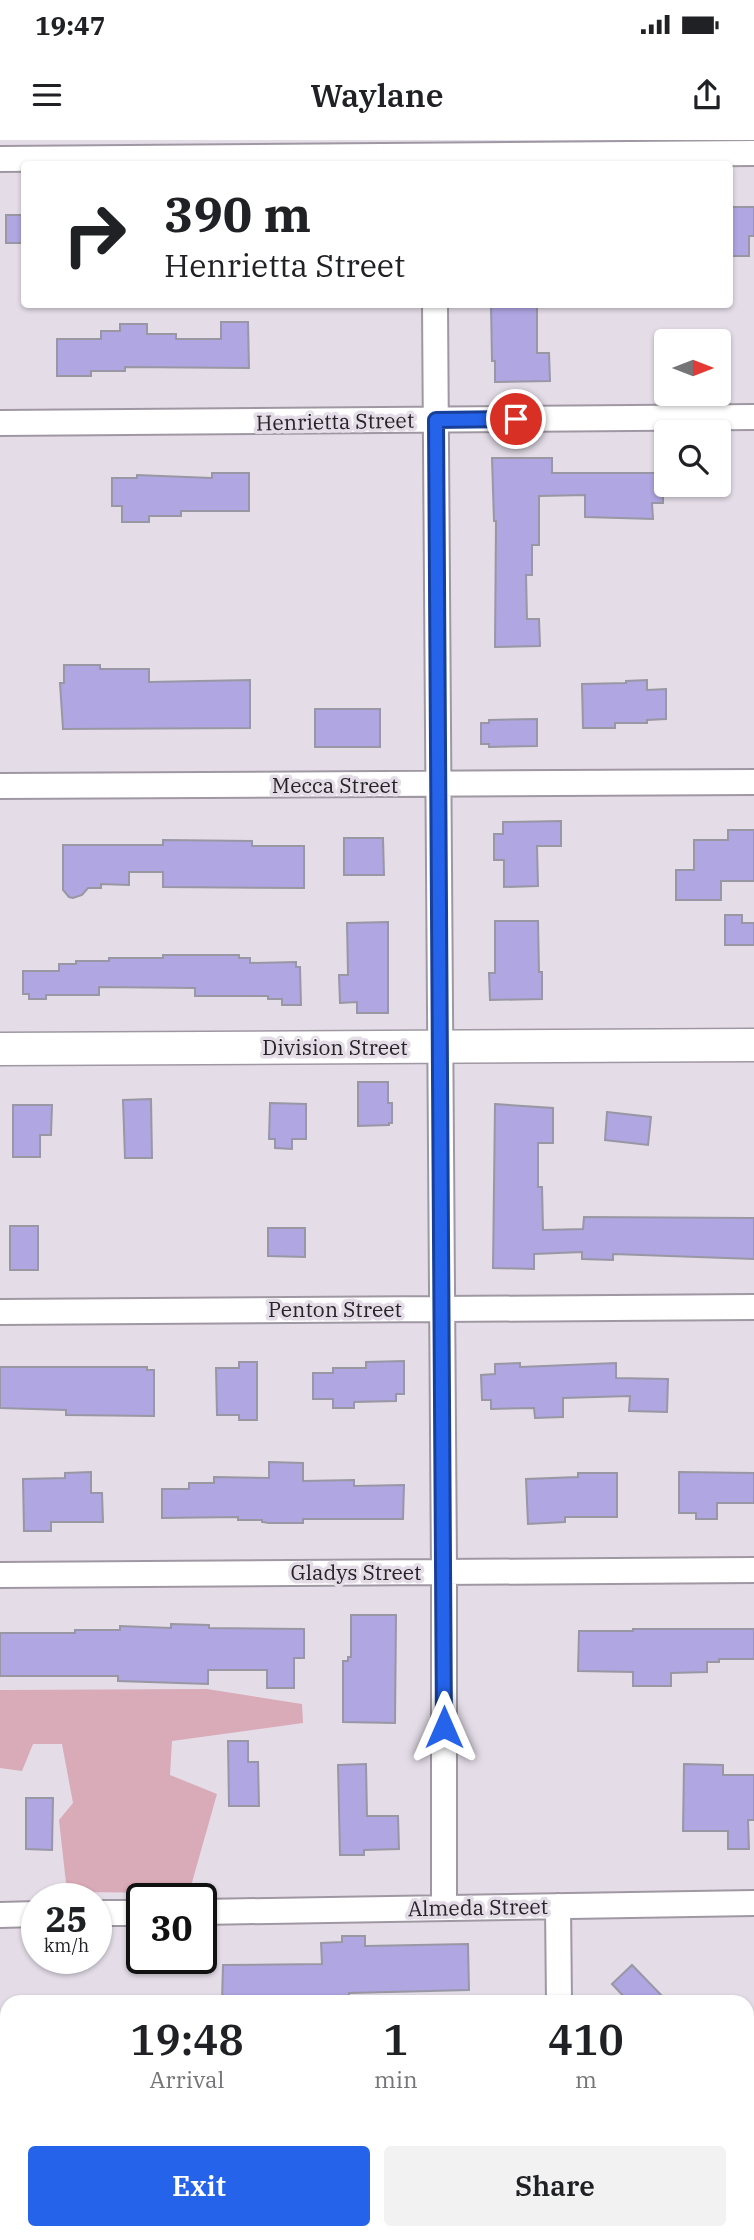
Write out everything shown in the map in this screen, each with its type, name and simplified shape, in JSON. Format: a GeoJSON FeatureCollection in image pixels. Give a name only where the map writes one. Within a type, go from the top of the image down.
{"type":"FeatureCollection","features":[{"type":"Feature","properties":{"kind":"street"},"geometry":{"type":"LineString","coordinates":[[0,159],[754,153]]}},
{"type":"Feature","properties":{"kind":"street"},"geometry":{"type":"LineString","coordinates":[[435,308],[444,1908]]}},
{"type":"Feature","properties":{"kind":"street","name":"Henrietta Street"},"geometry":{"type":"LineString","coordinates":[[0,423],[754,418]]}},
{"type":"Feature","properties":{"kind":"street","name":"Mecca Street"},"geometry":{"type":"LineString","coordinates":[[0,786],[754,782]]}},
{"type":"Feature","properties":{"kind":"street","name":"Division Street"},"geometry":{"type":"LineString","coordinates":[[0,1049],[754,1045]]}},
{"type":"Feature","properties":{"kind":"street","name":"Penton Street"},"geometry":{"type":"LineString","coordinates":[[0,1312],[754,1307]]}},
{"type":"Feature","properties":{"kind":"street","name":"Gladys Street"},"geometry":{"type":"LineString","coordinates":[[0,1575],[754,1570]]}},
{"type":"Feature","properties":{"kind":"street","name":"Almeda Street"},"geometry":{"type":"LineString","coordinates":[[217,1912],[754,1903]]}},
{"type":"Feature","properties":{"kind":"street"},"geometry":{"type":"LineString","coordinates":[[558,1906],[559,1995]]}},
{"type":"Feature","properties":{"kind":"street"},"geometry":{"type":"LineString","coordinates":[[0,1915],[21,1914]]}},
{"type":"Feature","properties":{"kind":"shaded area"},"geometry":{"type":"Polygon","coordinates":[[[207,1689],[302,1704],[303,1723],[172,1741],[170,1775],[217,1794],[192,1883],[126,1883],[126,1892],[112,1892],[112,1883],[66,1883],[59,1820],[73,1803],[62,1744],[33,1744],[22,1771],[0,1768],[0,1690],[207,1689]]]}},
{"type":"Feature","properties":{"kind":"building"},"geometry":{"type":"Polygon","coordinates":[[[733,207],[754,207],[754,236],[749,236],[749,256],[733,256],[733,207]]]}},
{"type":"Feature","properties":{"kind":"building"},"geometry":{"type":"Polygon","coordinates":[[[6,215],[21,215],[21,243],[6,243],[6,215]]]}},
{"type":"Feature","properties":{"kind":"building"},"geometry":{"type":"Polygon","coordinates":[[[491,308],[537,308],[537,353],[549,353],[550,381],[495,382],[495,361],[492,361],[491,308]]]}},
{"type":"Feature","properties":{"kind":"building"},"geometry":{"type":"Polygon","coordinates":[[[221,322],[248,322],[249,368],[125,367],[125,371],[91,371],[91,376],[57,376],[57,339],[101,339],[101,331],[120,331],[120,324],[147,324],[147,334],[176,334],[176,339],[221,339],[221,322]]]}},
{"type":"Feature","properties":{"kind":"building"},"geometry":{"type":"Polygon","coordinates":[[[492,458],[552,458],[552,473],[654,473],[654,497],[663,497],[663,503],[652,503],[653,519],[585,517],[585,495],[539,496],[539,545],[532,545],[532,575],[526,575],[527,619],[539,619],[540,646],[495,647],[492,458]]]}},
{"type":"Feature","properties":{"kind":"building"},"geometry":{"type":"Polygon","coordinates":[[[212,473],[249,473],[249,511],[181,511],[181,516],[149,516],[149,522],[122,522],[122,506],[112,506],[112,478],[137,478],[137,475],[212,478],[212,473]]]}},
{"type":"Feature","properties":{"kind":"building"},"geometry":{"type":"Polygon","coordinates":[[[64,665],[100,665],[100,669],[149,669],[149,682],[250,680],[250,728],[63,729],[60,683],[64,683],[64,665]]]}},
{"type":"Feature","properties":{"kind":"building"},"geometry":{"type":"Polygon","coordinates":[[[647,680],[647,690],[666,689],[666,719],[647,720],[647,723],[615,723],[615,728],[583,728],[582,684],[647,680]]]}},
{"type":"Feature","properties":{"kind":"building"},"geometry":{"type":"Polygon","coordinates":[[[315,709],[380,709],[380,747],[315,747],[315,709]]]}},
{"type":"Feature","properties":{"kind":"building"},"geometry":{"type":"Polygon","coordinates":[[[537,719],[537,746],[489,747],[489,744],[481,744],[481,723],[489,723],[489,720],[537,719]]]}},
{"type":"Feature","properties":{"kind":"building"},"geometry":{"type":"Polygon","coordinates":[[[561,821],[561,846],[537,846],[538,886],[504,887],[504,860],[494,860],[494,834],[503,834],[503,822],[561,821]]]}},
{"type":"Feature","properties":{"kind":"building"},"geometry":{"type":"Polygon","coordinates":[[[728,830],[754,830],[754,881],[721,881],[721,900],[676,900],[676,870],[694,870],[694,840],[728,840],[728,830]]]}},
{"type":"Feature","properties":{"kind":"building"},"geometry":{"type":"Polygon","coordinates":[[[344,838],[383,838],[384,875],[344,875],[344,838]]]}},
{"type":"Feature","properties":{"kind":"building"},"geometry":{"type":"Polygon","coordinates":[[[163,840],[252,841],[252,846],[304,846],[304,888],[163,887],[163,872],[129,872],[129,885],[101,884],[101,888],[88,888],[82,895],[73,898],[63,890],[63,845],[163,845],[163,840]]]}},
{"type":"Feature","properties":{"kind":"building"},"geometry":{"type":"Polygon","coordinates":[[[725,915],[742,915],[742,923],[754,923],[754,945],[725,945],[725,915]]]}},
{"type":"Feature","properties":{"kind":"building"},"geometry":{"type":"Polygon","coordinates":[[[495,921],[538,921],[542,999],[490,1000],[489,973],[495,973],[495,921]]]}},
{"type":"Feature","properties":{"kind":"building"},"geometry":{"type":"Polygon","coordinates":[[[388,922],[388,1013],[357,1013],[357,1002],[340,1003],[339,975],[348,975],[347,923],[388,922]]]}},
{"type":"Feature","properties":{"kind":"building"},"geometry":{"type":"Polygon","coordinates":[[[163,955],[239,955],[239,958],[250,958],[250,963],[296,962],[296,967],[300,967],[301,1005],[282,1005],[282,999],[268,999],[268,996],[195,996],[195,988],[99,987],[99,995],[46,995],[46,999],[29,999],[29,994],[23,994],[23,971],[59,971],[59,964],[76,964],[76,961],[163,958],[163,955]]]}},
{"type":"Feature","properties":{"kind":"building"},"geometry":{"type":"Polygon","coordinates":[[[358,1082],[388,1082],[392,1123],[358,1126],[358,1082]]]}},
{"type":"Feature","properties":{"kind":"building"},"geometry":{"type":"Polygon","coordinates":[[[151,1099],[152,1158],[125,1158],[123,1100],[151,1099]]]}},
{"type":"Feature","properties":{"kind":"building"},"geometry":{"type":"Polygon","coordinates":[[[270,1103],[306,1104],[306,1139],[292,1139],[292,1149],[275,1148],[275,1139],[269,1139],[270,1103]]]}},
{"type":"Feature","properties":{"kind":"building"},"geometry":{"type":"Polygon","coordinates":[[[495,1104],[553,1108],[553,1143],[538,1143],[538,1187],[542,1187],[543,1230],[583,1229],[584,1217],[754,1218],[754,1259],[613,1254],[613,1260],[582,1259],[582,1252],[534,1254],[534,1269],[493,1268],[495,1104]]]}},
{"type":"Feature","properties":{"kind":"building"},"geometry":{"type":"Polygon","coordinates":[[[13,1105],[52,1105],[51,1135],[40,1135],[40,1157],[13,1157],[13,1105]]]}},
{"type":"Feature","properties":{"kind":"building"},"geometry":{"type":"Polygon","coordinates":[[[607,1112],[651,1117],[648,1145],[605,1140],[607,1112]]]}},
{"type":"Feature","properties":{"kind":"building"},"geometry":{"type":"Polygon","coordinates":[[[10,1226],[38,1226],[38,1270],[10,1270],[10,1226]]]}},
{"type":"Feature","properties":{"kind":"building"},"geometry":{"type":"Polygon","coordinates":[[[268,1228],[305,1228],[305,1257],[268,1256],[268,1228]]]}},
{"type":"Feature","properties":{"kind":"building"},"geometry":{"type":"Polygon","coordinates":[[[404,1361],[404,1394],[396,1394],[396,1401],[354,1402],[354,1408],[333,1408],[333,1399],[313,1399],[313,1373],[333,1373],[333,1368],[366,1368],[366,1362],[404,1361]]]}},
{"type":"Feature","properties":{"kind":"building"},"geometry":{"type":"Polygon","coordinates":[[[239,1362],[257,1362],[257,1420],[239,1420],[239,1415],[217,1415],[216,1368],[239,1368],[239,1362]]]}},
{"type":"Feature","properties":{"kind":"building"},"geometry":{"type":"Polygon","coordinates":[[[520,1363],[520,1367],[616,1363],[616,1378],[668,1379],[667,1412],[629,1411],[630,1396],[563,1398],[563,1417],[535,1418],[534,1408],[491,1409],[491,1400],[482,1400],[481,1375],[495,1374],[495,1364],[520,1363]]]}},
{"type":"Feature","properties":{"kind":"building"},"geometry":{"type":"Polygon","coordinates":[[[0,1367],[147,1367],[147,1370],[154,1370],[154,1416],[66,1415],[66,1410],[0,1408],[0,1367]]]}},
{"type":"Feature","properties":{"kind":"building"},"geometry":{"type":"Polygon","coordinates":[[[269,1462],[303,1463],[303,1481],[354,1480],[354,1486],[404,1485],[403,1519],[303,1519],[303,1523],[269,1523],[262,1520],[238,1520],[238,1517],[162,1518],[162,1489],[189,1489],[189,1483],[214,1483],[214,1477],[269,1478],[269,1462]]]}},
{"type":"Feature","properties":{"kind":"building"},"geometry":{"type":"Polygon","coordinates":[[[91,1472],[91,1493],[102,1493],[103,1522],[51,1522],[51,1531],[24,1531],[23,1479],[65,1478],[65,1473],[91,1472]]]}},
{"type":"Feature","properties":{"kind":"building"},"geometry":{"type":"Polygon","coordinates":[[[679,1472],[754,1473],[754,1503],[717,1503],[717,1519],[696,1519],[696,1513],[679,1513],[679,1472]]]}},
{"type":"Feature","properties":{"kind":"building"},"geometry":{"type":"Polygon","coordinates":[[[578,1473],[617,1473],[617,1517],[565,1517],[565,1522],[528,1524],[526,1479],[578,1477],[578,1473]]]}},
{"type":"Feature","properties":{"kind":"building"},"geometry":{"type":"Polygon","coordinates":[[[351,1615],[396,1615],[395,1723],[343,1722],[343,1661],[348,1661],[348,1657],[351,1657],[351,1615]]]}},
{"type":"Feature","properties":{"kind":"building"},"geometry":{"type":"Polygon","coordinates":[[[171,1624],[209,1625],[209,1628],[304,1629],[304,1658],[294,1658],[294,1688],[267,1688],[267,1670],[208,1670],[208,1684],[118,1681],[118,1676],[0,1676],[0,1633],[75,1633],[75,1630],[120,1630],[120,1626],[171,1628],[171,1624]]]}},
{"type":"Feature","properties":{"kind":"building"},"geometry":{"type":"Polygon","coordinates":[[[754,1629],[754,1659],[719,1659],[719,1662],[707,1662],[707,1672],[671,1673],[671,1686],[633,1686],[633,1672],[578,1671],[579,1631],[754,1629]]]}},
{"type":"Feature","properties":{"kind":"building"},"geometry":{"type":"Polygon","coordinates":[[[228,1741],[248,1741],[248,1762],[258,1762],[259,1806],[229,1806],[228,1741]]]}},
{"type":"Feature","properties":{"kind":"building"},"geometry":{"type":"Polygon","coordinates":[[[366,1764],[367,1816],[398,1816],[399,1849],[364,1850],[364,1855],[340,1855],[338,1765],[366,1764]]]}},
{"type":"Feature","properties":{"kind":"building"},"geometry":{"type":"Polygon","coordinates":[[[684,1764],[723,1765],[723,1775],[754,1775],[754,1820],[748,1820],[749,1849],[728,1849],[728,1831],[683,1831],[684,1764]]]}},
{"type":"Feature","properties":{"kind":"building"},"geometry":{"type":"Polygon","coordinates":[[[26,1798],[53,1798],[52,1850],[26,1849],[26,1798]]]}},
{"type":"Feature","properties":{"kind":"building"},"geometry":{"type":"Polygon","coordinates":[[[342,1936],[365,1936],[365,1946],[468,1944],[469,1990],[349,1995],[222,1995],[223,1965],[322,1964],[321,1943],[342,1942],[342,1936]]]}},
{"type":"Feature","properties":{"kind":"building"},"geometry":{"type":"Polygon","coordinates":[[[632,1965],[661,1995],[622,1995],[612,1984],[632,1965]]]}},
{"type":"Feature","properties":{"kind":"route"},"geometry":{"type":"LineString","coordinates":[[444,1727],[436,420],[516,419]]}}]}
